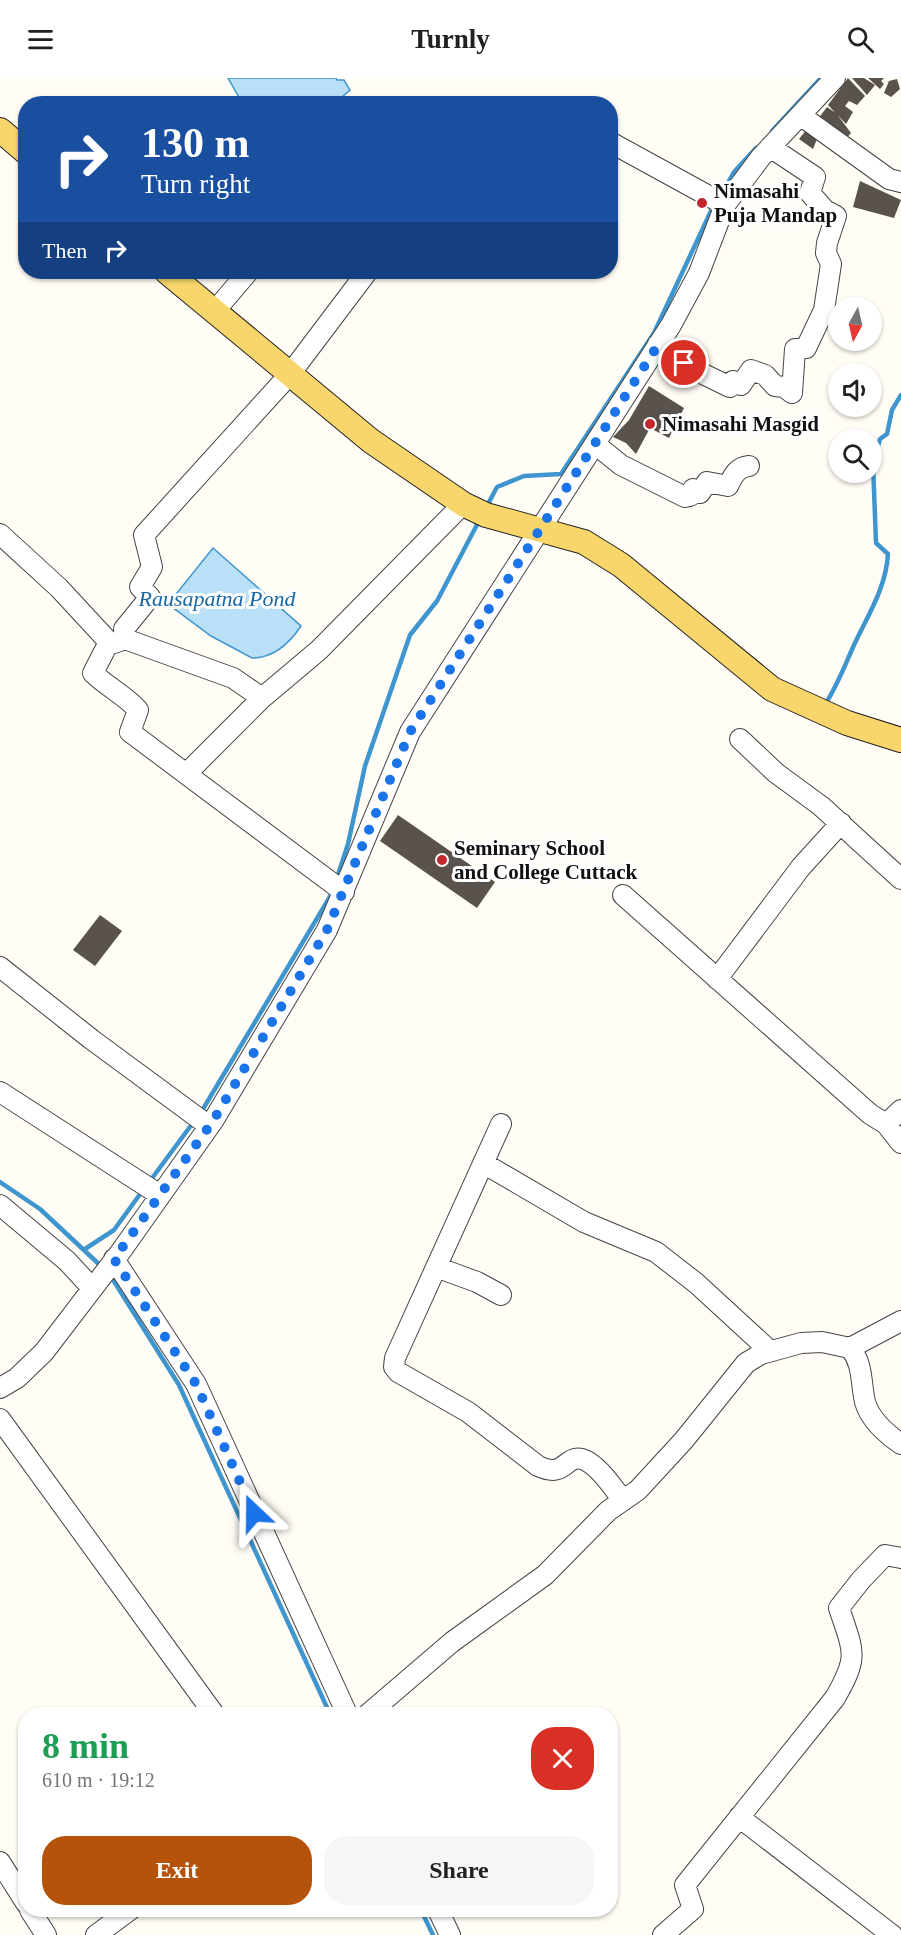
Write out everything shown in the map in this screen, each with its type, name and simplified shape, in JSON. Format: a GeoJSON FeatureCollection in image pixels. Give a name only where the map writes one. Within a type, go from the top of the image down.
{"type":"FeatureCollection","features":[{"type":"Feature","properties":{"kind":"main road"},"geometry":{"type":"LineString","coordinates":[[0,130],[18,145]]}},
{"type":"Feature","properties":{"kind":"main road"},"geometry":{"type":"LineString","coordinates":[[175,279],[371,441],[475,510],[584,542],[621,565],[772,689],[847,723],[901,740]]}},
{"type":"Feature","properties":{"kind":"street"},"geometry":{"type":"LineString","coordinates":[[0,1388],[17,1378],[44,1352],[113,1261],[209,1126],[327,930],[410,732],[658,345],[699,273],[724,205],[770,147],[834,78]]}},
{"type":"Feature","properties":{"kind":"street"},"geometry":{"type":"LineString","coordinates":[[801,114],[889,179],[901,182]]}},
{"type":"Feature","properties":{"kind":"street"},"geometry":{"type":"LineString","coordinates":[[618,146],[724,205]]}},
{"type":"Feature","properties":{"kind":"street"},"geometry":{"type":"LineString","coordinates":[[658,345],[694,370],[730,387],[733,381],[741,385],[751,370],[765,375],[775,386],[784,387],[792,393],[795,349],[806,348],[824,310],[831,264],[826,253],[827,243],[836,216],[825,210],[810,193],[815,177],[770,147]]}},
{"type":"Feature","properties":{"kind":"street"},"geometry":{"type":"LineString","coordinates":[[214,312],[242,279]]}},
{"type":"Feature","properties":{"kind":"street"},"geometry":{"type":"LineString","coordinates":[[344,892],[130,732],[138,710],[93,673],[150,597],[140,587],[152,567],[144,535],[290,375],[362,279]]}},
{"type":"Feature","properties":{"kind":"street"},"geometry":{"type":"LineString","coordinates":[[595,444],[621,465],[685,497],[690,496],[693,489],[700,493],[707,482],[728,486],[735,473],[749,466]]}},
{"type":"Feature","properties":{"kind":"street"},"geometry":{"type":"LineString","coordinates":[[187,773],[262,698],[475,510]]}},
{"type":"Feature","properties":{"kind":"street"},"geometry":{"type":"LineString","coordinates":[[0,534],[117,640],[233,678],[262,698]]}},
{"type":"Feature","properties":{"kind":"street"},"geometry":{"type":"LineString","coordinates":[[740,739],[776,773],[821,806],[901,879]]}},
{"type":"Feature","properties":{"kind":"street"},"geometry":{"type":"LineString","coordinates":[[717,979],[801,867],[840,823]]}},
{"type":"Feature","properties":{"kind":"street"},"geometry":{"type":"LineString","coordinates":[[623,895],[870,1114],[886,1124],[901,1143]]}},
{"type":"Feature","properties":{"kind":"street"},"geometry":{"type":"LineString","coordinates":[[0,967],[91,1039],[209,1126]]}},
{"type":"Feature","properties":{"kind":"street"},"geometry":{"type":"LineString","coordinates":[[0,1092],[160,1195]]}},
{"type":"Feature","properties":{"kind":"street"},"geometry":{"type":"LineString","coordinates":[[886,1124],[901,1110]]}},
{"type":"Feature","properties":{"kind":"street"},"geometry":{"type":"LineString","coordinates":[[501,1124],[395,1358],[394,1366],[398,1372],[468,1412],[544,1469],[557,1471],[573,1460],[582,1459],[592,1465],[623,1500]]}},
{"type":"Feature","properties":{"kind":"street"},"geometry":{"type":"LineString","coordinates":[[483,1163],[584,1222],[656,1252],[696,1283],[771,1351]]}},
{"type":"Feature","properties":{"kind":"street"},"geometry":{"type":"LineString","coordinates":[[0,1205],[67,1261],[92,1286]]}},
{"type":"Feature","properties":{"kind":"street"},"geometry":{"type":"LineString","coordinates":[[113,1261],[196,1384],[344,1707]]}},
{"type":"Feature","properties":{"kind":"street"},"geometry":{"type":"LineString","coordinates":[[436,1268],[477,1282],[501,1295]]}},
{"type":"Feature","properties":{"kind":"street"},"geometry":{"type":"LineString","coordinates":[[850,1348],[901,1322]]}},
{"type":"Feature","properties":{"kind":"street"},"geometry":{"type":"LineString","coordinates":[[376,1707],[452,1642],[545,1575],[583,1535],[638,1490],[662,1465],[746,1363],[771,1351],[801,1343],[822,1342],[850,1348],[858,1357],[864,1400],[875,1420],[901,1444]]}},
{"type":"Feature","properties":{"kind":"street"},"geometry":{"type":"LineString","coordinates":[[0,1419],[209,1707]]}},
{"type":"Feature","properties":{"kind":"street"},"geometry":{"type":"LineString","coordinates":[[663,1935],[693,1909],[685,1885],[834,1698],[851,1671],[854,1651],[839,1608],[885,1555],[901,1558]]}},
{"type":"Feature","properties":{"kind":"street"},"geometry":{"type":"LineString","coordinates":[[739,1817],[892,1935]]}},
{"type":"Feature","properties":{"kind":"street"},"geometry":{"type":"LineString","coordinates":[[0,1862],[18,1890]]}},
{"type":"Feature","properties":{"kind":"street"},"geometry":{"type":"LineString","coordinates":[[34,1917],[45,1935]]}},
{"type":"Feature","properties":{"kind":"street"},"geometry":{"type":"LineString","coordinates":[[96,1935],[120,1917]]}},
{"type":"Feature","properties":{"kind":"street"},"geometry":{"type":"LineString","coordinates":[[441,1917],[450,1935]]}},
{"type":"Feature","properties":{"kind":"water"},"geometry":{"type":"Polygon","coordinates":[[[228,78],[336,78],[344,80],[350,90],[343,96],[238,96],[228,78]]]}},
{"type":"Feature","properties":{"kind":"water","name":"Rausapatna Pond"},"geometry":{"type":"Polygon","coordinates":[[[213,548],[301,626],[291,639],[274,653],[252,658],[211,636],[168,604],[213,548]]]}},
{"type":"Feature","properties":{"kind":"building"},"geometry":{"type":"Polygon","coordinates":[[[848,78],[865,96],[857,105],[849,101],[845,106],[853,112],[846,124],[828,105],[848,78]]]}},
{"type":"Feature","properties":{"kind":"building"},"geometry":{"type":"Polygon","coordinates":[[[852,78],[864,78],[875,85],[867,95],[852,78]]]}},
{"type":"Feature","properties":{"kind":"building"},"geometry":{"type":"Polygon","coordinates":[[[868,78],[884,78],[881,81],[884,84],[880,89],[868,78]]]}},
{"type":"Feature","properties":{"kind":"building"},"geometry":{"type":"Polygon","coordinates":[[[897,79],[900,89],[891,97],[884,93],[889,81],[897,79]]]}},
{"type":"Feature","properties":{"kind":"building"},"geometry":{"type":"Polygon","coordinates":[[[827,107],[836,113],[851,133],[843,142],[815,123],[827,107]]]}},
{"type":"Feature","properties":{"kind":"building"},"geometry":{"type":"Polygon","coordinates":[[[811,124],[819,134],[813,149],[799,139],[811,124]]]}},
{"type":"Feature","properties":{"kind":"building"},"geometry":{"type":"Polygon","coordinates":[[[860,181],[901,200],[894,218],[853,207],[860,181]]]}},
{"type":"Feature","properties":{"kind":"building","name":"Nimasahi Masgid"},"geometry":{"type":"Polygon","coordinates":[[[649,386],[684,408],[669,438],[650,428],[636,454],[626,443],[613,437],[629,420],[649,386]]]}},
{"type":"Feature","properties":{"kind":"building"},"geometry":{"type":"Polygon","coordinates":[[[398,815],[495,882],[477,908],[380,841],[398,815]]]}},
{"type":"Feature","properties":{"kind":"building"},"geometry":{"type":"Polygon","coordinates":[[[100,915],[122,931],[95,966],[73,950],[100,915]]]}},
{"type":"Feature","properties":{"kind":"waterway"},"geometry":{"type":"LineString","coordinates":[[772,131],[821,78]]}},
{"type":"Feature","properties":{"kind":"waterway"},"geometry":{"type":"LineString","coordinates":[[724,190],[734,172],[756,148]]}},
{"type":"Feature","properties":{"kind":"waterway"},"geometry":{"type":"LineString","coordinates":[[487,506],[497,487],[524,476],[561,474],[654,333],[711,211]]}},
{"type":"Feature","properties":{"kind":"waterway"},"geometry":{"type":"LineString","coordinates":[[826,703],[876,601],[887,566],[888,554],[876,543],[873,463],[880,439],[887,434],[892,410],[901,395]]}},
{"type":"Feature","properties":{"kind":"waterway"},"geometry":{"type":"LineString","coordinates":[[336,881],[348,844],[365,766],[410,635],[437,601],[480,519]]}},
{"type":"Feature","properties":{"kind":"waterway"},"geometry":{"type":"LineString","coordinates":[[200,1114],[331,895]]}},
{"type":"Feature","properties":{"kind":"waterway"},"geometry":{"type":"LineString","coordinates":[[150,1181],[195,1120]]}},
{"type":"Feature","properties":{"kind":"waterway"},"geometry":{"type":"LineString","coordinates":[[0,1182],[40,1209],[102,1267]]}},
{"type":"Feature","properties":{"kind":"waterway"},"geometry":{"type":"LineString","coordinates":[[85,1249],[114,1230],[143,1190]]}},
{"type":"Feature","properties":{"kind":"waterway"},"geometry":{"type":"LineString","coordinates":[[110,1275],[179,1385],[327,1707]]}},
{"type":"Feature","properties":{"kind":"waterway"},"geometry":{"type":"LineString","coordinates":[[424,1917],[433,1935]]}},
{"type":"Feature","properties":{"kind":"place","name":"Nimasahi Puja Mandap"},"geometry":{"type":"Point","coordinates":[702,203]}},
{"type":"Feature","properties":{"kind":"place","name":"Nimasahi Masgid"},"geometry":{"type":"Point","coordinates":[650,424]}},
{"type":"Feature","properties":{"kind":"place","name":"Seminary School and College Cuttack"},"geometry":{"type":"Point","coordinates":[442,860]}},
{"type":"Feature","properties":{"kind":"route"},"geometry":{"type":"LineString","coordinates":[[254,1513],[196,1384],[145,1302],[114,1259],[213,1121],[327,930],[410,732],[658,345],[684,363]]}}]}
